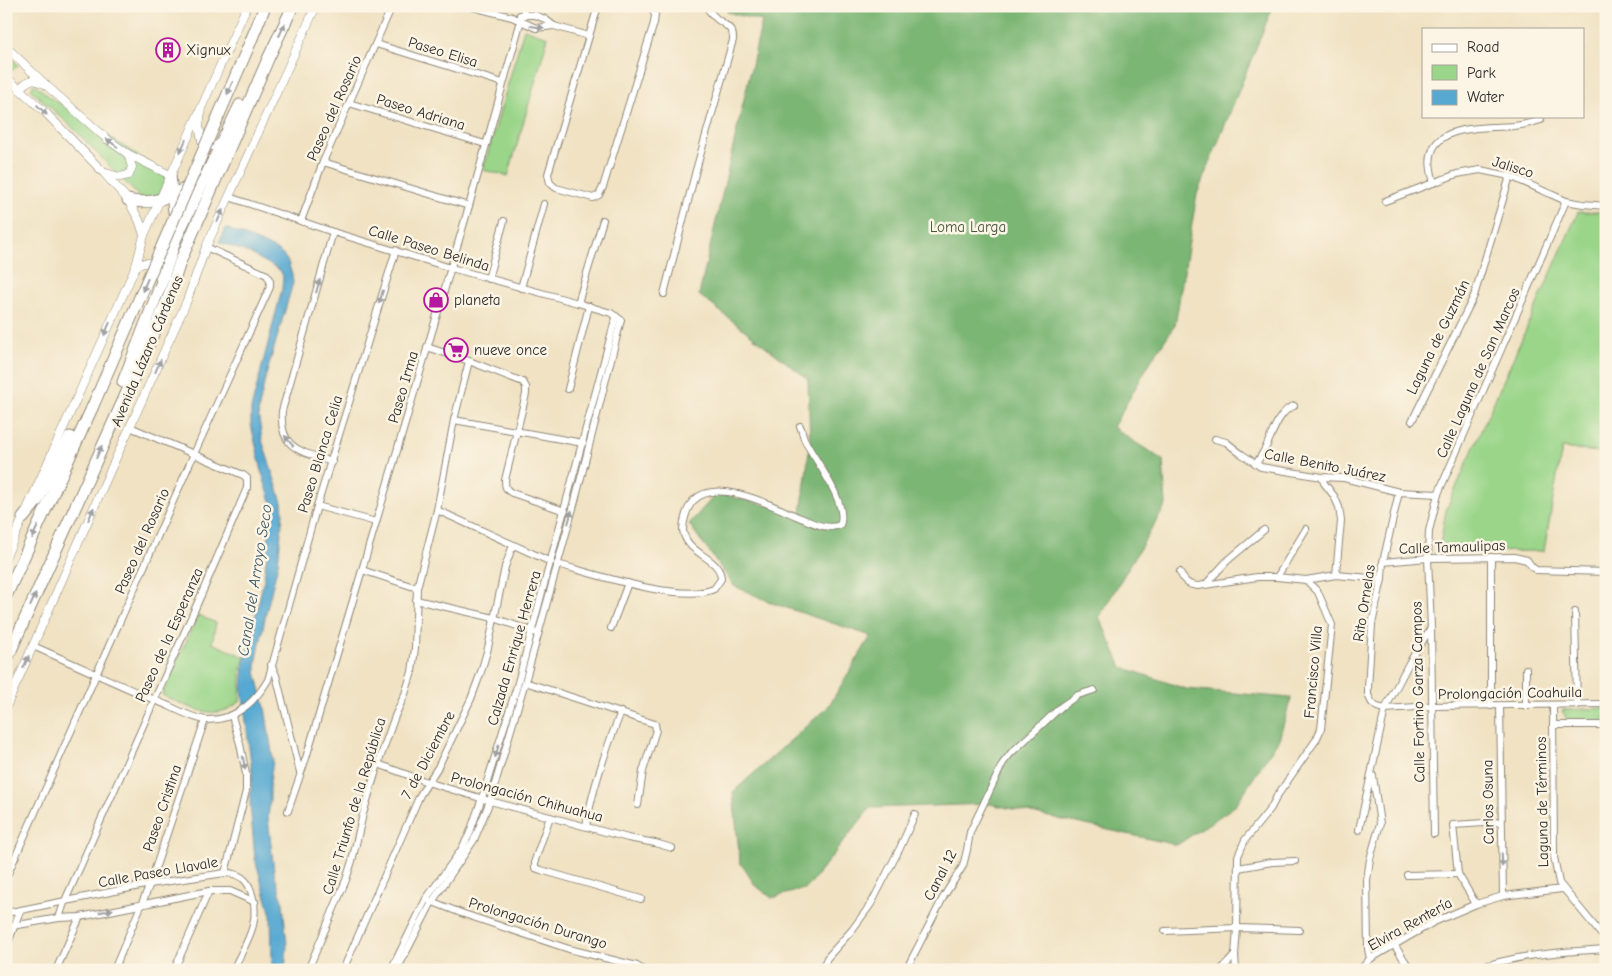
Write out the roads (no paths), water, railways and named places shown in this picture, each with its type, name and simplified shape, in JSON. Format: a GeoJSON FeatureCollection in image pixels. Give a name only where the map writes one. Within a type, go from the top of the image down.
{"type":"FeatureCollection","features":[{"type":"Feature","properties":{"kind":"highway","name":"Avenida Lázaro Cárdenas"},"geometry":{"type":"LineString","coordinates":[[6,596],[92,408],[266,6]]}},
{"type":"Feature","properties":{"kind":"highway","name":"Avenida Lázaro Cárdenas"},"geometry":{"type":"LineString","coordinates":[[6,661],[164,308],[180,262],[268,59],[293,7]]}},
{"type":"Feature","properties":{"kind":"highway"},"geometry":{"type":"LineString","coordinates":[[122,400],[121,387],[161,284],[176,238],[253,78],[268,59]]}},
{"type":"Feature","properties":{"kind":"highway"},"geometry":{"type":"LineString","coordinates":[[170,175],[183,190],[189,211]]}},
{"type":"Feature","properties":{"kind":"highway"},"geometry":{"type":"LineString","coordinates":[[170,175],[176,238]]}},
{"type":"Feature","properties":{"kind":"highway"},"geometry":{"type":"LineString","coordinates":[[128,200],[143,203],[160,200],[204,179]]}},
{"type":"Feature","properties":{"kind":"highway"},"geometry":{"type":"LineString","coordinates":[[23,518],[32,509],[74,430],[86,419]]}},
{"type":"Feature","properties":{"kind":"street"},"geometry":{"type":"LineString","coordinates":[[6,556],[136,266],[144,236],[170,175],[247,6]]}},
{"type":"Feature","properties":{"kind":"street","name":"Avenida Lázaro Cárdenas"},"geometry":{"type":"LineString","coordinates":[[6,707],[186,303],[206,247],[316,6]]}},
{"type":"Feature","properties":{"kind":"street","name":"Paseo del Rosario"},"geometry":{"type":"LineString","coordinates":[[301,221],[323,162],[392,6]]}},
{"type":"Feature","properties":{"kind":"street"},"geometry":{"type":"LineString","coordinates":[[469,6],[512,17],[536,28],[554,26]]}},
{"type":"Feature","properties":{"kind":"street","name":"Paseo Irma"},"geometry":{"type":"LineString","coordinates":[[288,811],[301,774],[428,347],[525,6]]}},
{"type":"Feature","properties":{"kind":"street"},"geometry":{"type":"LineString","coordinates":[[598,6],[548,179],[556,188],[593,198],[599,195],[603,187],[654,23],[655,14],[651,6]]}},
{"type":"Feature","properties":{"kind":"street"},"geometry":{"type":"LineString","coordinates":[[664,294],[696,170],[733,40],[733,33],[730,28],[716,18],[706,6]]}},
{"type":"Feature","properties":{"kind":"street"},"geometry":{"type":"LineString","coordinates":[[512,17],[523,14],[540,16],[554,26],[589,36]]}},
{"type":"Feature","properties":{"kind":"street","name":"Paseo Elisa"},"geometry":{"type":"LineString","coordinates":[[376,44],[503,83]]}},
{"type":"Feature","properties":{"kind":"street"},"geometry":{"type":"LineString","coordinates":[[6,47],[107,139],[128,154],[170,175]]}},
{"type":"Feature","properties":{"kind":"street"},"geometry":{"type":"LineString","coordinates":[[6,77],[104,172],[128,200],[139,220],[144,236]]}},
{"type":"Feature","properties":{"kind":"street"},"geometry":{"type":"LineString","coordinates":[[20,89],[26,82],[31,80],[47,86]]}},
{"type":"Feature","properties":{"kind":"street"},"geometry":{"type":"LineString","coordinates":[[204,99],[199,126],[200,138],[208,146],[222,144]]}},
{"type":"Feature","properties":{"kind":"street","name":"Paseo Adriana"},"geometry":{"type":"LineString","coordinates":[[349,103],[485,144]]}},
{"type":"Feature","properties":{"kind":"street"},"geometry":{"type":"LineString","coordinates":[[1434,183],[1431,167],[1433,149],[1437,142],[1447,134],[1466,130],[1523,125],[1541,120]]}},
{"type":"Feature","properties":{"kind":"street"},"geometry":{"type":"LineString","coordinates":[[104,172],[120,177],[129,175],[132,167],[128,154]]}},
{"type":"Feature","properties":{"kind":"street"},"geometry":{"type":"LineString","coordinates":[[323,162],[469,206]]}},
{"type":"Feature","properties":{"kind":"street","name":"Jalisco"},"geometry":{"type":"LineString","coordinates":[[1385,201],[1467,172],[1480,170],[1510,176],[1566,201],[1606,206]]}},
{"type":"Feature","properties":{"kind":"street","name":"Laguna de Guzmán"},"geometry":{"type":"LineString","coordinates":[[1412,421],[1474,296],[1510,176]]}},
{"type":"Feature","properties":{"kind":"street","name":"Calle Paseo Belinda"},"geometry":{"type":"LineString","coordinates":[[229,197],[451,268],[589,306],[619,318]]}},
{"type":"Feature","properties":{"kind":"street","name":"Calle Laguna de San Marcos"},"geometry":{"type":"LineString","coordinates":[[1428,558],[1429,531],[1438,494],[1566,201]]}},
{"type":"Feature","properties":{"kind":"street"},"geometry":{"type":"LineString","coordinates":[[521,288],[544,204]]}},
{"type":"Feature","properties":{"kind":"street"},"geometry":{"type":"LineString","coordinates":[[578,303],[603,220]]}},
{"type":"Feature","properties":{"kind":"street"},"geometry":{"type":"LineString","coordinates":[[488,279],[504,221]]}},
{"type":"Feature","properties":{"kind":"street"},"geometry":{"type":"LineString","coordinates":[[332,462],[299,451],[292,446],[283,433],[281,424],[282,411],[334,232]]}},
{"type":"Feature","properties":{"kind":"street","name":"Paseo del Rosario"},"geometry":{"type":"LineString","coordinates":[[6,878],[270,287],[270,281],[267,276],[206,247]]}},
{"type":"Feature","properties":{"kind":"street","name":"Paseo Blanca Celia"},"geometry":{"type":"LineString","coordinates":[[235,714],[256,696],[268,680],[317,506],[396,250]]}},
{"type":"Feature","properties":{"kind":"street"},"geometry":{"type":"LineString","coordinates":[[136,266],[147,262],[154,265],[158,269],[161,284]]}},
{"type":"Feature","properties":{"kind":"street"},"geometry":{"type":"LineString","coordinates":[[568,390],[589,306]]}},
{"type":"Feature","properties":{"kind":"street","name":"Calzada Enrique Herrera"},"geometry":{"type":"LineString","coordinates":[[554,563],[565,511],[583,443],[619,318]]}},
{"type":"Feature","properties":{"kind":"street","name":"Calzada Enrique Herrera"},"geometry":{"type":"LineString","coordinates":[[391,970],[429,900],[462,850],[482,798],[535,632],[619,318]]}},
{"type":"Feature","properties":{"kind":"street"},"geometry":{"type":"LineString","coordinates":[[428,347],[523,382],[526,387],[526,394],[505,486],[512,493],[565,511]]}},
{"type":"Feature","properties":{"kind":"street","name":"Calle Triunfo de la República"},"geometry":{"type":"LineString","coordinates":[[308,970],[346,880],[362,814],[378,764],[412,672],[415,648],[417,588],[437,510],[454,420],[469,361]]}},
{"type":"Feature","properties":{"kind":"street"},"geometry":{"type":"LineString","coordinates":[[1256,464],[1278,422],[1287,410],[1294,406]]}},
{"type":"Feature","properties":{"kind":"street"},"geometry":{"type":"LineString","coordinates":[[454,420],[583,443]]}},
{"type":"Feature","properties":{"kind":"street"},"geometry":{"type":"LineString","coordinates":[[437,510],[554,563],[628,583],[668,591],[701,593],[714,589],[721,579],[721,574],[715,564],[695,551],[683,530],[688,506],[695,499],[705,494],[727,491],[752,498],[814,523],[831,527],[840,525],[842,516],[836,495],[804,439],[800,426]]}},
{"type":"Feature","properties":{"kind":"street","name":"Paseo de la Esperanza"},"geometry":{"type":"LineString","coordinates":[[59,918],[247,488],[247,478],[243,474],[130,427]]}},
{"type":"Feature","properties":{"kind":"street","name":"Calle Benito Juárez"},"geometry":{"type":"LineString","coordinates":[[1215,439],[1226,442],[1256,464],[1344,478],[1399,492],[1438,494]]}},
{"type":"Feature","properties":{"kind":"street"},"geometry":{"type":"LineString","coordinates":[[1322,476],[1324,483],[1334,496],[1339,507],[1341,521],[1336,575]]}},
{"type":"Feature","properties":{"kind":"street","name":"Rito Ornelas"},"geometry":{"type":"LineString","coordinates":[[1385,708],[1377,707],[1368,696],[1372,624],[1382,579],[1383,562],[1399,492]]}},
{"type":"Feature","properties":{"kind":"street"},"geometry":{"type":"LineString","coordinates":[[317,506],[376,522]]}},
{"type":"Feature","properties":{"kind":"street"},"geometry":{"type":"LineString","coordinates":[[1277,577],[1306,529]]}},
{"type":"Feature","properties":{"kind":"street"},"geometry":{"type":"LineString","coordinates":[[1206,584],[1226,561],[1264,530]]}},
{"type":"Feature","properties":{"kind":"street","name":"7 de Diciembre"},"geometry":{"type":"LineString","coordinates":[[343,970],[401,836],[427,782],[438,767],[471,699],[483,664],[505,567],[513,545]]}},
{"type":"Feature","properties":{"kind":"street"},"geometry":{"type":"LineString","coordinates":[[1490,706],[1491,557]]}},
{"type":"Feature","properties":{"kind":"street","name":"Calle Tamaulipas"},"geometry":{"type":"LineString","coordinates":[[1383,562],[1428,558],[1491,557],[1524,559],[1534,570],[1540,571],[1606,572]]}},
{"type":"Feature","properties":{"kind":"street","name":"Calle Fortino Garza Campos"},"geometry":{"type":"LineString","coordinates":[[1428,558],[1434,834]]}},
{"type":"Feature","properties":{"kind":"street"},"geometry":{"type":"LineString","coordinates":[[362,570],[417,588]]}},
{"type":"Feature","properties":{"kind":"street"},"geometry":{"type":"LineString","coordinates":[[1180,572],[1184,581],[1190,586],[1257,577],[1306,580],[1336,575],[1382,579]]}},
{"type":"Feature","properties":{"kind":"street","name":"Francisco Villa"},"geometry":{"type":"LineString","coordinates":[[1236,970],[1238,856],[1245,840],[1271,808],[1277,796],[1311,748],[1321,729],[1332,625],[1318,592],[1306,580]]}},
{"type":"Feature","properties":{"kind":"street"},"geometry":{"type":"LineString","coordinates":[[611,628],[628,583]]}},
{"type":"Feature","properties":{"kind":"street"},"geometry":{"type":"LineString","coordinates":[[416,600],[494,618],[535,632]]}},
{"type":"Feature","properties":{"kind":"street"},"geometry":{"type":"LineString","coordinates":[[1576,612],[1577,705]]}},
{"type":"Feature","properties":{"kind":"street"},"geometry":{"type":"LineString","coordinates":[[1359,830],[1373,772],[1385,708],[1409,663],[1431,628]]}},
{"type":"Feature","properties":{"kind":"street","name":"Calzada Enrique Herrera"},"geometry":{"type":"LineString","coordinates":[[397,970],[429,900],[474,840],[490,801],[526,682],[535,632]]}},
{"type":"Feature","properties":{"kind":"street"},"geometry":{"type":"LineString","coordinates":[[33,646],[154,700],[205,720],[222,719],[235,714],[246,774],[246,791],[225,872]]}},
{"type":"Feature","properties":{"kind":"street"},"geometry":{"type":"LineString","coordinates":[[271,665],[276,675],[301,774]]}},
{"type":"Feature","properties":{"kind":"street"},"geometry":{"type":"LineString","coordinates":[[1526,669],[1526,706]]}},
{"type":"Feature","properties":{"kind":"street"},"geometry":{"type":"LineString","coordinates":[[526,682],[655,724],[656,730],[643,770],[638,806]]}},
{"type":"Feature","properties":{"kind":"street","name":"Canal 12"},"geometry":{"type":"LineString","coordinates":[[906,970],[944,896],[963,866],[970,832],[1003,763],[1011,753],[1062,706],[1078,695],[1094,690]]}},
{"type":"Feature","properties":{"kind":"street","name":"Prolongación Coahuila"},"geometry":{"type":"LineString","coordinates":[[1385,708],[1606,704]]}},
{"type":"Feature","properties":{"kind":"street","name":"Carlos Osuna"},"geometry":{"type":"LineString","coordinates":[[1500,706],[1503,896]]}},
{"type":"Feature","properties":{"kind":"street","name":"Laguna de Términos"},"geometry":{"type":"LineString","coordinates":[[1553,706],[1554,857],[1557,877],[1562,888],[1606,940]]}},
{"type":"Feature","properties":{"kind":"street"},"geometry":{"type":"LineString","coordinates":[[586,826],[598,773],[621,712]]}},
{"type":"Feature","properties":{"kind":"street","name":"Paseo Cristina"},"geometry":{"type":"LineString","coordinates":[[114,970],[150,884],[205,720]]}},
{"type":"Feature","properties":{"kind":"street"},"geometry":{"type":"LineString","coordinates":[[1553,725],[1606,725]]}},
{"type":"Feature","properties":{"kind":"street","name":"Prolongación Chihuahua"},"geometry":{"type":"LineString","coordinates":[[378,764],[427,782],[490,801],[672,848]]}},
{"type":"Feature","properties":{"kind":"street"},"geometry":{"type":"LineString","coordinates":[[1370,960],[1368,949],[1367,880],[1370,859],[1380,824],[1373,772]]}},
{"type":"Feature","properties":{"kind":"street"},"geometry":{"type":"LineString","coordinates":[[822,970],[827,958],[852,930],[871,904],[915,814]]}},
{"type":"Feature","properties":{"kind":"street"},"geometry":{"type":"LineString","coordinates":[[550,817],[535,860],[535,868],[641,899]]}},
{"type":"Feature","properties":{"kind":"street"},"geometry":{"type":"LineString","coordinates":[[1476,904],[1458,874],[1453,825],[1501,822]]}},
{"type":"Feature","properties":{"kind":"street"},"geometry":{"type":"LineString","coordinates":[[1238,868],[1272,862],[1295,862]]}},
{"type":"Feature","properties":{"kind":"street","name":"Calle Paseo Llavale"},"geometry":{"type":"LineString","coordinates":[[6,913],[64,903],[150,884],[225,872],[242,876],[249,883],[255,902]]}},
{"type":"Feature","properties":{"kind":"street"},"geometry":{"type":"LineString","coordinates":[[1407,875],[1458,874]]}},
{"type":"Feature","properties":{"kind":"street","name":"Elvira Rentería"},"geometry":{"type":"LineString","coordinates":[[1360,970],[1370,960],[1434,922],[1476,904],[1503,896],[1562,888]]}},
{"type":"Feature","properties":{"kind":"street"},"geometry":{"type":"LineString","coordinates":[[174,970],[209,891]]}},
{"type":"Feature","properties":{"kind":"street","name":"Calle Paseo Llavale"},"geometry":{"type":"LineString","coordinates":[[6,927],[59,918],[80,917],[209,891],[230,891],[255,902]]}},
{"type":"Feature","properties":{"kind":"street","name":"Prolongación Durango"},"geometry":{"type":"LineString","coordinates":[[429,900],[569,949],[621,962],[643,970]]}},
{"type":"Feature","properties":{"kind":"street"},"geometry":{"type":"LineString","coordinates":[[233,970],[255,921],[255,902]]}},
{"type":"Feature","properties":{"kind":"street"},"geometry":{"type":"LineString","coordinates":[[6,948],[20,911]]}},
{"type":"Feature","properties":{"kind":"street"},"geometry":{"type":"LineString","coordinates":[[56,970],[80,917]]}},
{"type":"Feature","properties":{"kind":"street"},"geometry":{"type":"LineString","coordinates":[[1165,931],[1237,928],[1299,930]]}},
{"type":"Feature","properties":{"kind":"street"},"geometry":{"type":"LineString","coordinates":[[1395,946],[1411,970]]}},
{"type":"Feature","properties":{"kind":"street"},"geometry":{"type":"LineString","coordinates":[[1474,970],[1498,961],[1532,954],[1606,949]]}},
{"type":"Feature","properties":{"kind":"street"},"geometry":{"type":"LineString","coordinates":[[1221,970],[1235,955]]}},
{"type":"Feature","properties":{"kind":"water"},"geometry":{"type":"Polygon","coordinates":[[[226,228],[275,249],[284,256],[288,262],[293,283],[265,379],[258,412],[262,440],[282,502],[283,513],[278,564],[266,613],[256,672],[265,707],[273,760],[268,817],[274,872],[283,903],[287,945],[285,970],[270,970],[272,962],[271,915],[255,859],[250,803],[252,772],[242,689],[244,665],[264,579],[272,504],[264,480],[251,425],[251,409],[282,289],[283,276],[280,270],[249,253],[219,242],[226,228]]]}},
{"type":"Feature","properties":{"kind":"place","name":"Xignux"},"geometry":{"type":"Point","coordinates":[168,50]}},
{"type":"Feature","properties":{"kind":"place","name":"planeta"},"geometry":{"type":"Point","coordinates":[436,300]}},
{"type":"Feature","properties":{"kind":"place","name":"nueve once"},"geometry":{"type":"Point","coordinates":[456,350]}},
{"type":"Feature","properties":{"kind":"park label","name":"Loma Larga"},"geometry":{"type":"Point","coordinates":[968,227]}},
{"type":"Feature","properties":{"kind":"water label","name":"Canal del Arroyo Seco"},"geometry":{"type":"Point","coordinates":[254,580]}}]}
